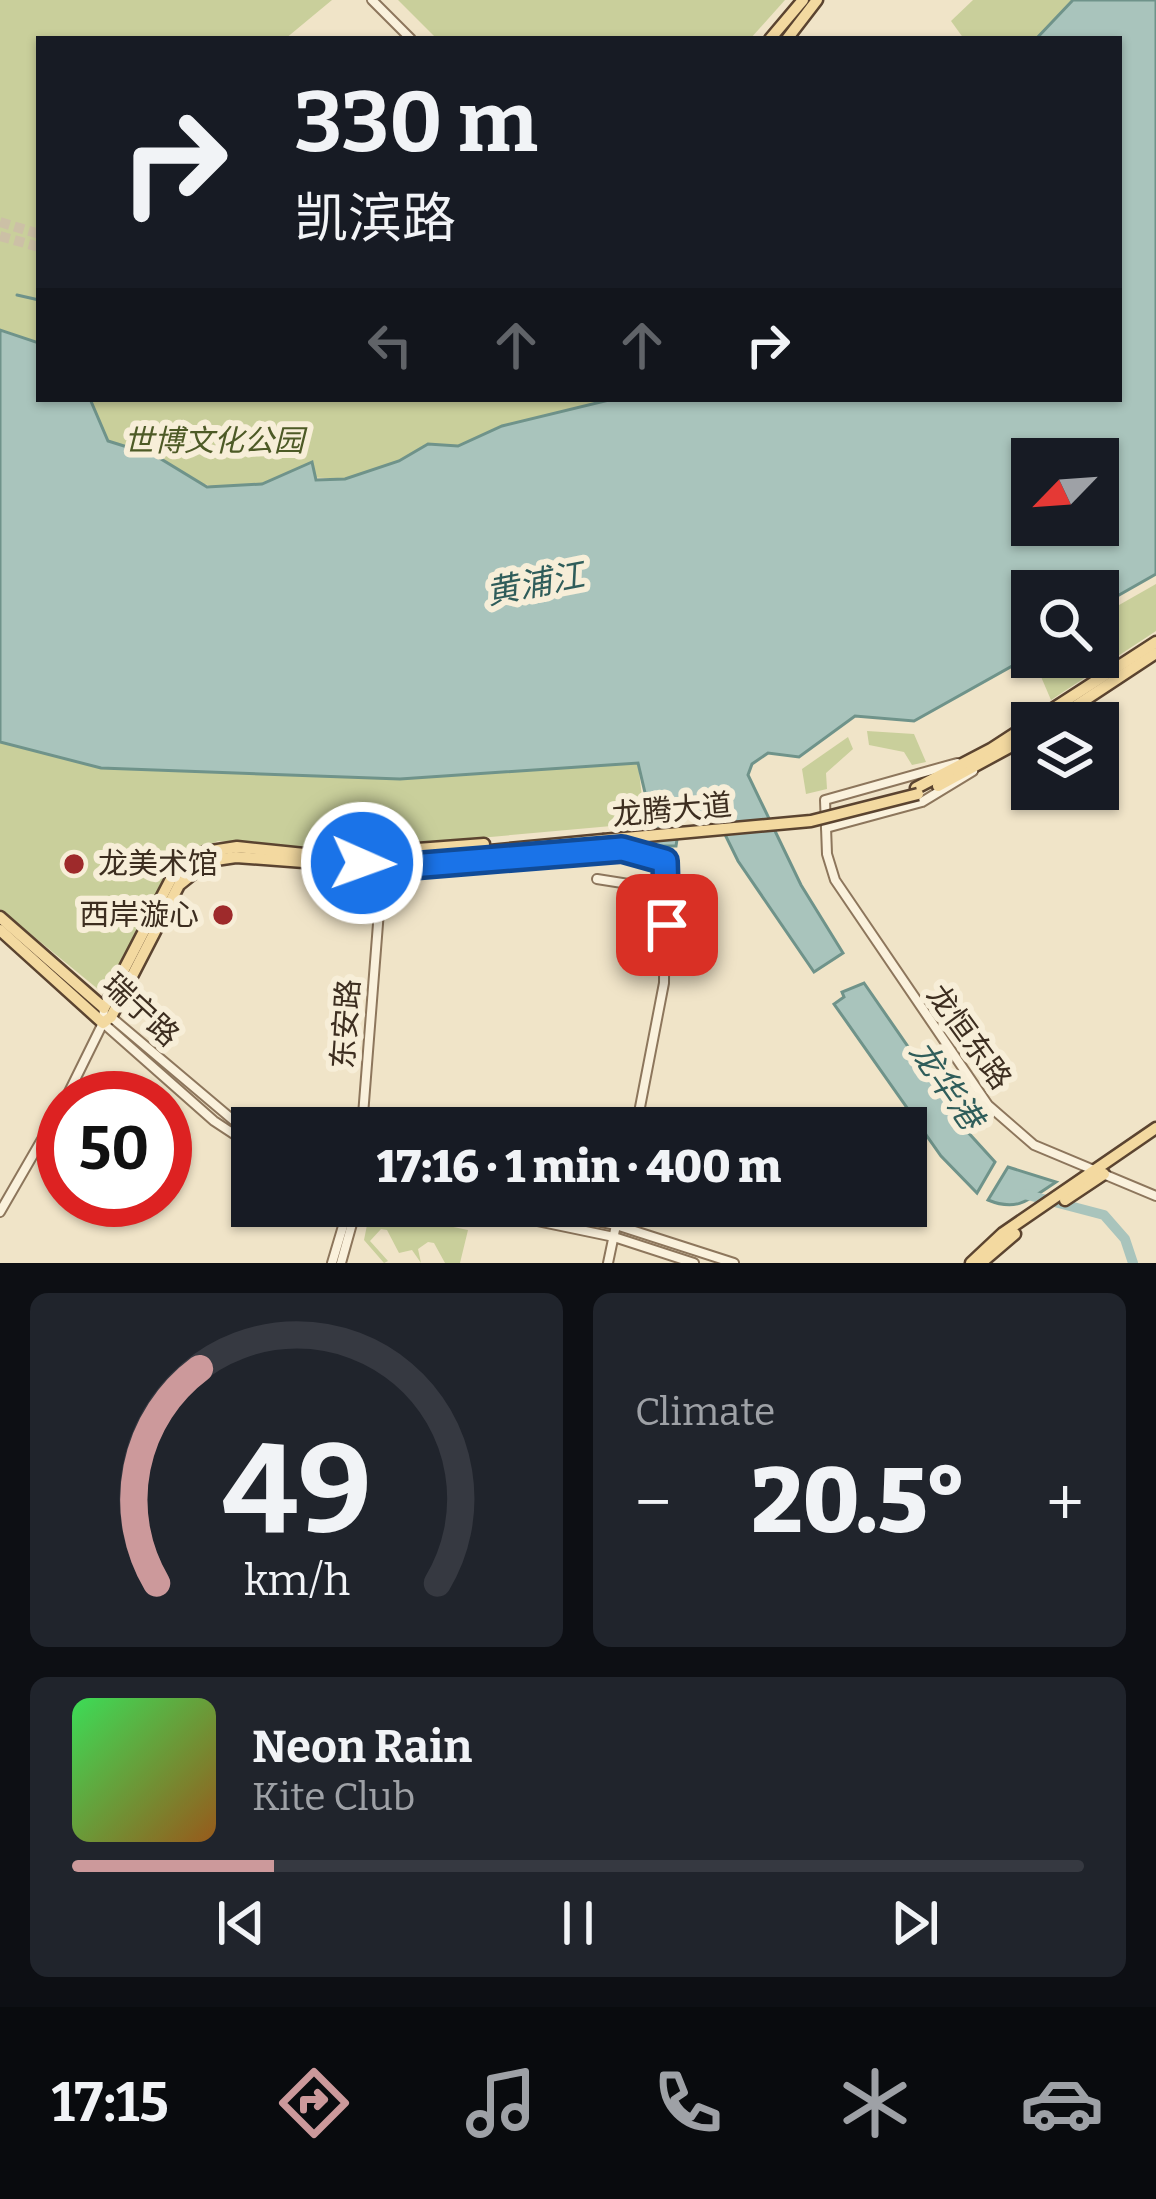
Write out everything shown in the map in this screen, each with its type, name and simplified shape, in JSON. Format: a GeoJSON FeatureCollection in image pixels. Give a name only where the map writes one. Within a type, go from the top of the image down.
{"type":"FeatureCollection","features":[{"type":"Feature","properties":{"kind":"main road"},"geometry":{"type":"LineString","coordinates":[[773,36],[803,0]]}},
{"type":"Feature","properties":{"kind":"main road"},"geometry":{"type":"LineString","coordinates":[[789,36],[817,0]]}},
{"type":"Feature","properties":{"kind":"main road","name":"龙腾大道"},"geometry":{"type":"LineString","coordinates":[[973,765],[1156,642]]}},
{"type":"Feature","properties":{"kind":"main road"},"geometry":{"type":"LineString","coordinates":[[1082,702],[1156,653]]}},
{"type":"Feature","properties":{"kind":"main road","name":"龙腾大道"},"geometry":{"type":"LineString","coordinates":[[106,1016],[171,879],[196,856],[226,847],[383,856],[812,820],[917,791],[1011,746]]}},
{"type":"Feature","properties":{"kind":"main road","name":"瑞宁路"},"geometry":{"type":"LineString","coordinates":[[0,916],[106,1016]]}},
{"type":"Feature","properties":{"kind":"main road","name":"瑞宁路"},"geometry":{"type":"LineString","coordinates":[[0,930],[106,1016]]}},
{"type":"Feature","properties":{"kind":"main road"},"geometry":{"type":"LineString","coordinates":[[971,1263],[1022,1220],[1156,1132]]}},
{"type":"Feature","properties":{"kind":"main road"},"geometry":{"type":"LineString","coordinates":[[981,1263],[1078,1187]]}},
{"type":"Feature","properties":{"kind":"street"},"geometry":{"type":"LineString","coordinates":[[372,0],[408,36]]}},
{"type":"Feature","properties":{"kind":"street"},"geometry":{"type":"LineString","coordinates":[[973,765],[933,798],[826,828],[825,800],[973,765]]}},
{"type":"Feature","properties":{"kind":"street","name":"龙恒东路"},"geometry":{"type":"LineString","coordinates":[[826,828],[835,880],[988,1105],[1034,1145],[1156,1196]]}},
{"type":"Feature","properties":{"kind":"street"},"geometry":{"type":"LineString","coordinates":[[383,856],[399,867],[622,849],[665,861],[664,983],[640,1107]]}},
{"type":"Feature","properties":{"kind":"street","name":"东安路"},"geometry":{"type":"LineString","coordinates":[[364,1107],[383,856]]}},
{"type":"Feature","properties":{"kind":"street"},"geometry":{"type":"LineString","coordinates":[[597,879],[635,885],[653,908],[658,945],[631,957]]}},
{"type":"Feature","properties":{"kind":"street"},"geometry":{"type":"LineString","coordinates":[[79,1071],[106,1016]]}},
{"type":"Feature","properties":{"kind":"street","name":"瑞宁路"},"geometry":{"type":"LineString","coordinates":[[106,1016],[231,1119]]}},
{"type":"Feature","properties":{"kind":"street","name":"瑞宁路"},"geometry":{"type":"LineString","coordinates":[[106,1016],[231,1132]]}},
{"type":"Feature","properties":{"kind":"street"},"geometry":{"type":"LineString","coordinates":[[0,1212],[36,1150]]}},
{"type":"Feature","properties":{"kind":"street"},"geometry":{"type":"LineString","coordinates":[[337,1263],[347,1227]]}},
{"type":"Feature","properties":{"kind":"street"},"geometry":{"type":"LineString","coordinates":[[566,1227],[694,1263]]}},
{"type":"Feature","properties":{"kind":"street"},"geometry":{"type":"LineString","coordinates":[[608,1263],[616,1227]]}},
{"type":"Feature","properties":{"kind":"street"},"geometry":{"type":"LineString","coordinates":[[622,1227],[734,1263]]}},
{"type":"Feature","properties":{"kind":"green space"},"geometry":{"type":"Polygon","coordinates":[[[0,0],[332,0],[289,36],[36,36],[36,342],[0,330],[0,0]]]}},
{"type":"Feature","properties":{"kind":"green space"},"geometry":{"type":"Polygon","coordinates":[[[398,0],[785,0],[753,36],[434,36],[398,0]]]}},
{"type":"Feature","properties":{"kind":"green space"},"geometry":{"type":"Polygon","coordinates":[[[973,0],[1073,0],[1039,36],[962,36],[951,21],[973,0]]]}},
{"type":"Feature","properties":{"kind":"green space","name":"世博文化公园"},"geometry":{"type":"Polygon","coordinates":[[[91,402],[600,402],[517,422],[458,446],[428,444],[399,461],[345,479],[284,476],[261,484],[218,488],[183,478],[156,456],[114,445],[104,437],[91,402]]]}},
{"type":"Feature","properties":{"kind":"green space"},"geometry":{"type":"Polygon","coordinates":[[[1156,584],[1156,631],[1119,655],[1119,605],[1156,584]]]}},
{"type":"Feature","properties":{"kind":"green space"},"geometry":{"type":"Polygon","coordinates":[[[1042,678],[1084,678],[1051,700],[1042,678]]]}},
{"type":"Feature","properties":{"kind":"green space"},"geometry":{"type":"Polygon","coordinates":[[[867,731],[914,734],[926,762],[912,765],[904,752],[869,745],[867,731]]]}},
{"type":"Feature","properties":{"kind":"green space"},"geometry":{"type":"Polygon","coordinates":[[[848,737],[853,749],[826,773],[827,789],[806,794],[802,769],[848,737]]]}},
{"type":"Feature","properties":{"kind":"green space"},"geometry":{"type":"Polygon","coordinates":[[[0,742],[101,768],[400,779],[638,763],[645,823],[334,851],[218,841],[192,852],[167,877],[112,987],[104,994],[0,909],[0,742]]]}},
{"type":"Feature","properties":{"kind":"green space"},"geometry":{"type":"Polygon","coordinates":[[[367,1227],[468,1230],[460,1263],[445,1263],[434,1243],[428,1242],[418,1249],[421,1263],[412,1250],[399,1253],[387,1230],[381,1229],[370,1241],[388,1261],[384,1263],[364,1240],[367,1227]]]}},
{"type":"Feature","properties":{"kind":"water","name":"黄浦江"},"geometry":{"type":"Polygon","coordinates":[[[1073,0],[1156,0],[1156,574],[1119,595],[1119,570],[1011,570],[1011,667],[914,721],[855,716],[799,757],[768,753],[752,764],[748,775],[801,885],[843,953],[814,972],[738,861],[715,814],[681,814],[676,846],[644,846],[646,797],[638,763],[400,779],[101,768],[0,742],[0,330],[36,342],[36,402],[91,402],[108,441],[156,456],[207,487],[262,484],[312,462],[316,480],[345,479],[399,461],[428,444],[458,446],[502,426],[601,402],[1122,402],[1122,36],[1039,36],[1073,0]]]}},
{"type":"Feature","properties":{"kind":"water"},"geometry":{"type":"Polygon","coordinates":[[[864,983],[965,1129],[995,1162],[977,1193],[927,1136],[927,1107],[907,1107],[834,1004],[844,997],[842,992],[864,983]]]}},
{"type":"Feature","properties":{"kind":"water"},"geometry":{"type":"Polygon","coordinates":[[[1008,1167],[1056,1182],[1015,1204],[988,1200],[1008,1167]]]}},
{"type":"Feature","properties":{"kind":"waterway"},"geometry":{"type":"LineString","coordinates":[[17,295],[36,299]]}},
{"type":"Feature","properties":{"kind":"waterway","name":"龙华港"},"geometry":{"type":"LineString","coordinates":[[1024,1194],[1104,1215],[1125,1239],[1133,1263]]}},
{"type":"Feature","properties":{"kind":"tunnel"},"geometry":{"type":"LineString","coordinates":[[0,222],[36,233]]}},
{"type":"Feature","properties":{"kind":"tunnel"},"geometry":{"type":"LineString","coordinates":[[0,236],[36,246]]}},
{"type":"Feature","properties":{"kind":"place","name":"龙美术馆"},"geometry":{"type":"Point","coordinates":[74,864]}},
{"type":"Feature","properties":{"kind":"place","name":"西岸漩心"},"geometry":{"type":"Point","coordinates":[223,915]}},
{"type":"Feature","properties":{"kind":"route"},"geometry":{"type":"LineString","coordinates":[[362,863],[383,861],[399,867],[622,849],[665,861],[667,925]]}}]}
